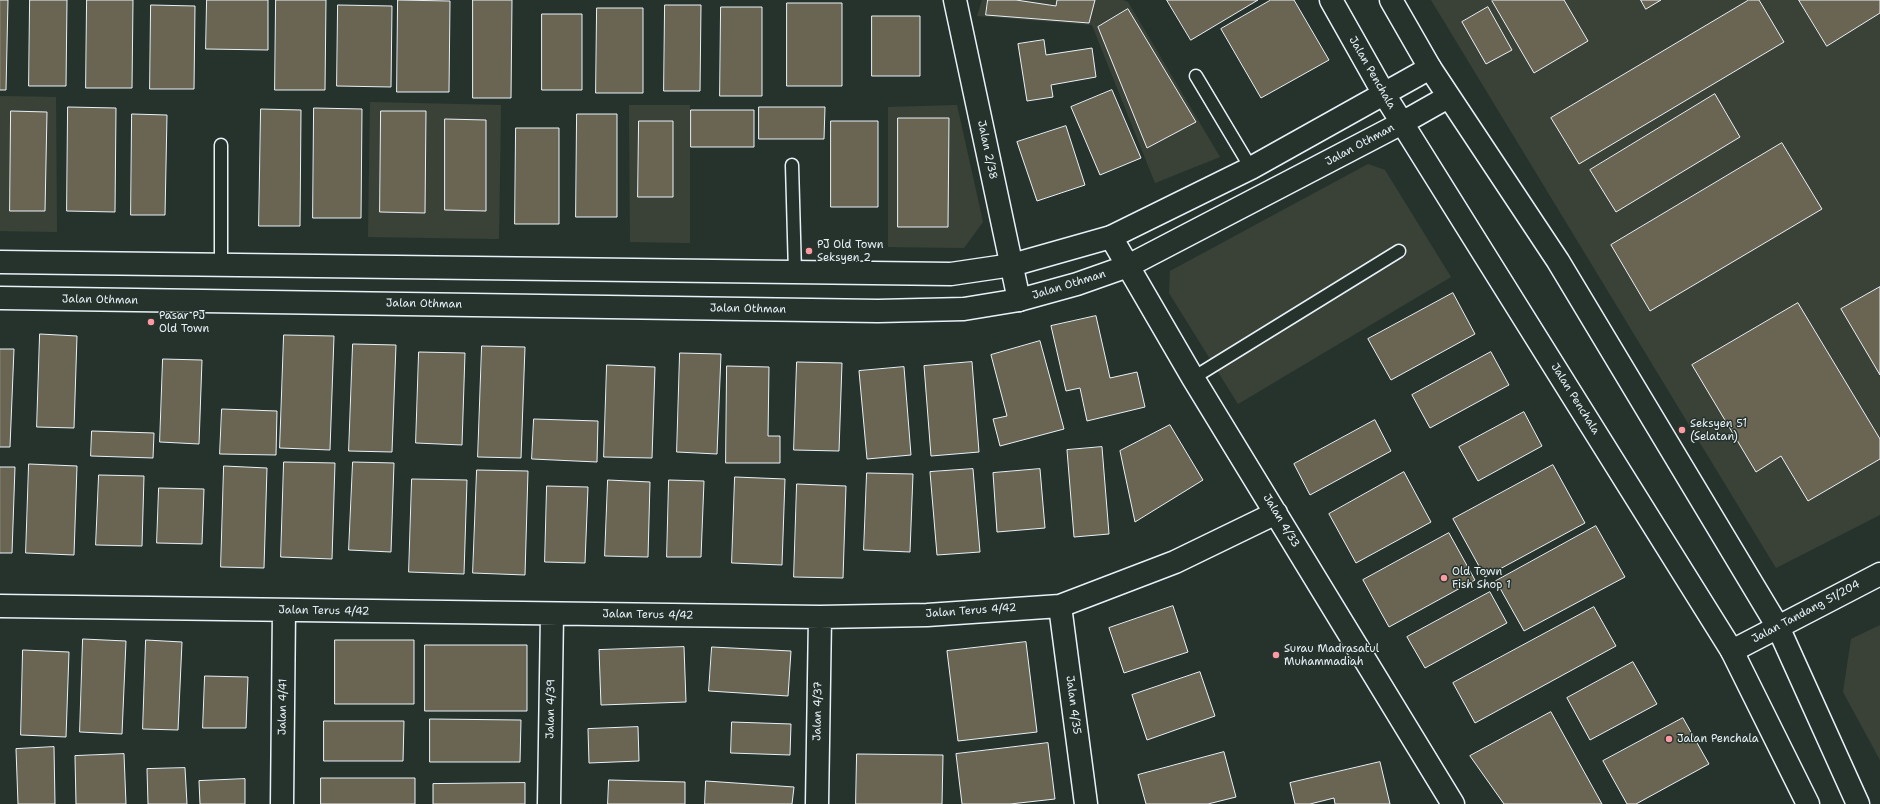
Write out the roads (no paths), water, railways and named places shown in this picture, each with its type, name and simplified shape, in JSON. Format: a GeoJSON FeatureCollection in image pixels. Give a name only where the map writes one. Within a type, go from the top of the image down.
{"type":"FeatureCollection","features":[{"type":"Feature","properties":{"kind":"main road","name":"Jalan 2/38"},"geometry":{"type":"LineString","coordinates":[[955,0],[1019,300]]}},
{"type":"Feature","properties":{"kind":"main road","name":"Jalan Penchala"},"geometry":{"type":"LineString","coordinates":[[1331,0],[1384,94],[1732,651],[1808,804]]}},
{"type":"Feature","properties":{"kind":"main road"},"geometry":{"type":"LineString","coordinates":[[1392,0],[1448,97],[1558,261],[1778,627],[1858,804]]}},
{"type":"Feature","properties":{"kind":"main road"},"geometry":{"type":"LineString","coordinates":[[0,262],[951,274],[1012,265],[1111,237],[1251,168],[1430,68]]}},
{"type":"Feature","properties":{"kind":"main road","name":"Jalan Othman"},"geometry":{"type":"LineString","coordinates":[[0,298],[878,311],[964,309],[1019,300],[1077,284],[1128,266],[1402,123],[1448,97]]}},
{"type":"Feature","properties":{"kind":"main road","name":"Jalan 4/33"},"geometry":{"type":"LineString","coordinates":[[1111,237],[1193,378],[1453,804]]}},
{"type":"Feature","properties":{"kind":"main road","name":"Jalan Terus 4/42"},"geometry":{"type":"LineString","coordinates":[[0,606],[820,617],[927,615],[1060,606],[1175,562],[1276,513]]}},
{"type":"Feature","properties":{"kind":"main road","name":"Jalan Tandang 51/204"},"geometry":{"type":"LineString","coordinates":[[1732,651],[1880,574]]}},
{"type":"Feature","properties":{"kind":"main road","name":"Jalan 4/35"},"geometry":{"type":"LineString","coordinates":[[1060,606],[1086,804]]}},
{"type":"Feature","properties":{"kind":"main road","name":"Jalan 4/41"},"geometry":{"type":"LineString","coordinates":[[282,804],[284,610]]}},
{"type":"Feature","properties":{"kind":"main road","name":"Jalan 4/39"},"geometry":{"type":"LineString","coordinates":[[549,804],[552,614]]}},
{"type":"Feature","properties":{"kind":"main road","name":"Jalan 4/37"},"geometry":{"type":"LineString","coordinates":[[817,804],[820,617]]}},
{"type":"Feature","properties":{"kind":"lane"},"geometry":{"type":"LineString","coordinates":[[1196,76],[1251,168]]}},
{"type":"Feature","properties":{"kind":"lane"},"geometry":{"type":"LineString","coordinates":[[220,265],[221,145]]}},
{"type":"Feature","properties":{"kind":"lane"},"geometry":{"type":"LineString","coordinates":[[792,165],[795,272]]}},
{"type":"Feature","properties":{"kind":"lane"},"geometry":{"type":"LineString","coordinates":[[1193,378],[1399,251]]}},
{"type":"Feature","properties":{"kind":"place","name":"PJ Old Town Seksyen 2"},"geometry":{"type":"Point","coordinates":[809,251]}},
{"type":"Feature","properties":{"kind":"place","name":"Pasar PJ Old Town"},"geometry":{"type":"Point","coordinates":[151,322]}},
{"type":"Feature","properties":{"kind":"place","name":"Seksyen 51 (Selatan)"},"geometry":{"type":"Point","coordinates":[1682,430]}},
{"type":"Feature","properties":{"kind":"place","name":"Old Town Fish Shop 1"},"geometry":{"type":"Point","coordinates":[1444,578]}},
{"type":"Feature","properties":{"kind":"place","name":"Surau Madrasatul Muhammadiah"},"geometry":{"type":"Point","coordinates":[1276,655]}},
{"type":"Feature","properties":{"kind":"place","name":"Jalan Penchala"},"geometry":{"type":"Point","coordinates":[1669,739]}}]}
